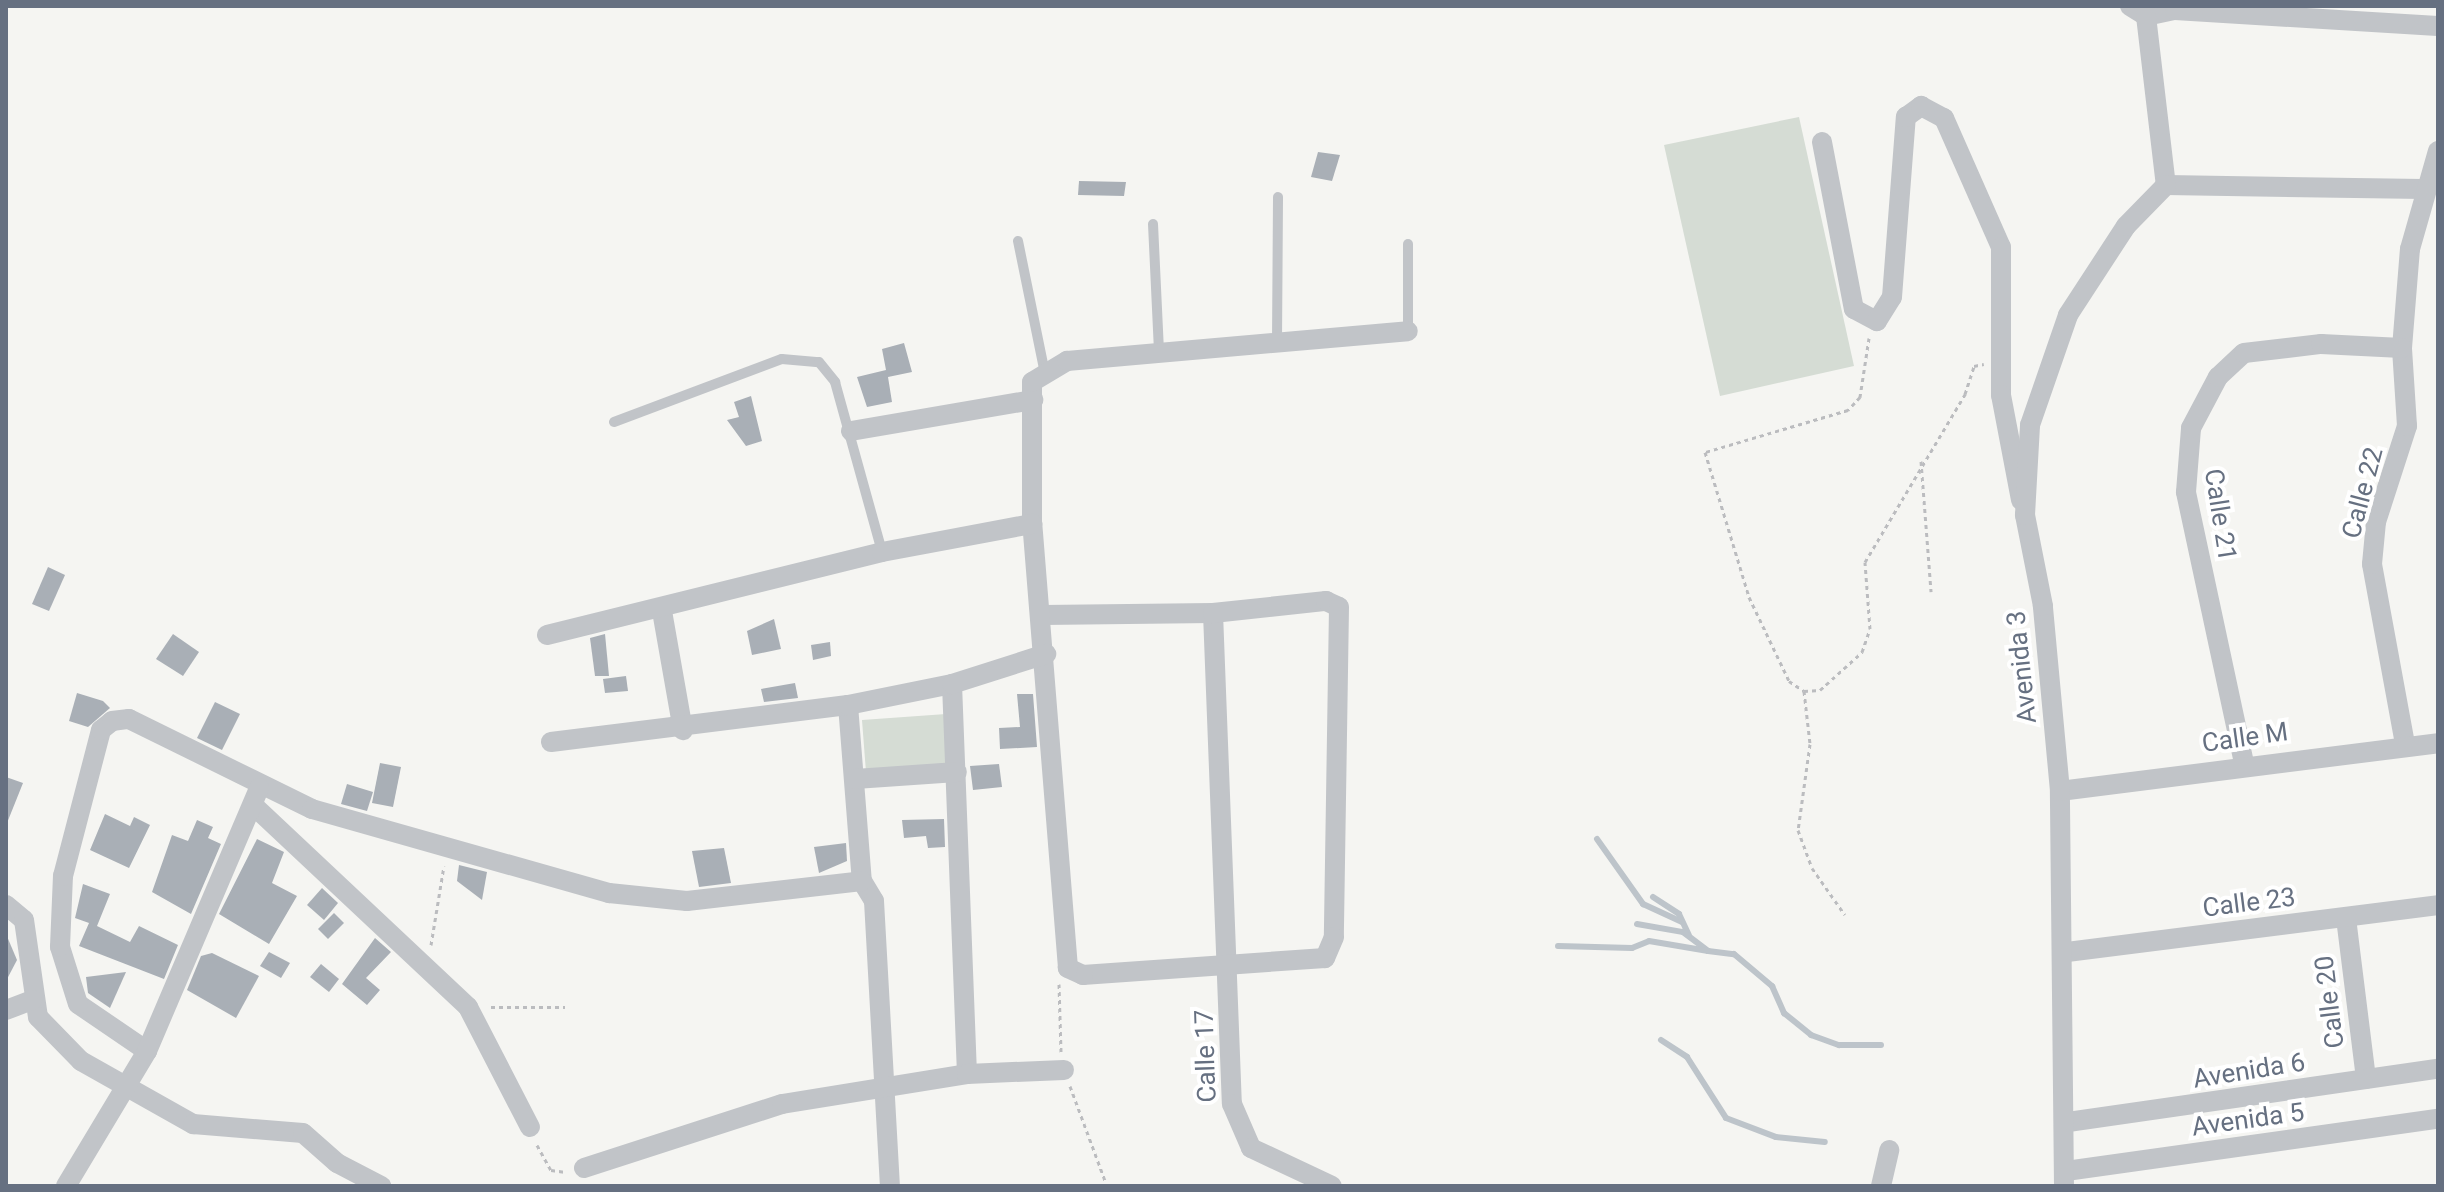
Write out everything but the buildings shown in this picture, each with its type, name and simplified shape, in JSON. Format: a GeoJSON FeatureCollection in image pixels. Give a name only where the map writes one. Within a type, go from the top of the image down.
{"type":"FeatureCollection","features":[{"type":"Feature","properties":{"kind":"street"},"geometry":{"type":"LineString","coordinates":[[2423,189],[2166,185],[2138,11],[2175,10],[2438,26]]}},
{"type":"Feature","properties":{"kind":"street"},"geometry":{"type":"LineString","coordinates":[[1822,142],[1854,309],[1869,322],[1886,315],[1892,297],[1906,117],[1931,107],[1967,163],[2001,247],[1999,361],[2025,515]]}},
{"type":"Feature","properties":{"kind":"street","name":"Calle 22"},"geometry":{"type":"LineString","coordinates":[[2405,744],[2372,564],[2376,522],[2407,426],[2402,348],[2423,189],[2438,151]]}},
{"type":"Feature","properties":{"kind":"street","name":"Avenida 3"},"geometry":{"type":"LineString","coordinates":[[2065,1178],[2068,1122],[2067,952],[2060,791],[2043,606],[2025,515],[2035,397],[2068,315],[2126,226],[2166,185]]}},
{"type":"Feature","properties":{"kind":"street"},"geometry":{"type":"LineString","coordinates":[[1043,615],[1213,613],[1326,601],[1339,607],[1342,627],[1334,945],[1314,964],[1221,963],[1083,975],[1068,968],[1043,615],[1032,524],[1032,382],[1044,369],[1159,352],[1408,331]]}},
{"type":"Feature","properties":{"kind":"street","name":"Calle 21"},"geometry":{"type":"LineString","coordinates":[[2244,763],[2186,492],[2191,428],[2218,377],[2244,353],[2321,344],[2402,348]]}},
{"type":"Feature","properties":{"kind":"street"},"geometry":{"type":"LineString","coordinates":[[851,431],[1033,400]]}},
{"type":"Feature","properties":{"kind":"street"},"geometry":{"type":"LineString","coordinates":[[547,635],[662,611],[882,552],[1032,524]]}},
{"type":"Feature","properties":{"kind":"street"},"geometry":{"type":"LineString","coordinates":[[662,611],[683,730]]}},
{"type":"Feature","properties":{"kind":"street","name":"Calle 17"},"geometry":{"type":"LineString","coordinates":[[1213,613],[1221,963],[1238,1128],[1273,1164],[1332,1186]]}},
{"type":"Feature","properties":{"kind":"street"},"geometry":{"type":"LineString","coordinates":[[551,742],[683,730],[848,705],[952,684],[1046,654]]}},
{"type":"Feature","properties":{"kind":"street"},"geometry":{"type":"LineString","coordinates":[[952,684],[967,1074]]}},
{"type":"Feature","properties":{"kind":"street"},"geometry":{"type":"LineString","coordinates":[[848,705],[862,881],[874,901],[890,1186]]}},
{"type":"Feature","properties":{"kind":"street"},"geometry":{"type":"LineString","coordinates":[[147,1051],[69,993],[60,947],[63,876],[101,730],[129,719],[256,797],[428,965],[468,1007],[530,1127]]}},
{"type":"Feature","properties":{"kind":"street","name":"Calle M"},"geometry":{"type":"LineString","coordinates":[[2060,791],[2244,763],[2438,743]]}},
{"type":"Feature","properties":{"kind":"street"},"geometry":{"type":"LineString","coordinates":[[855,779],[957,772]]}},
{"type":"Feature","properties":{"kind":"street"},"geometry":{"type":"LineString","coordinates":[[256,797],[648,899],[862,881]]}},
{"type":"Feature","properties":{"kind":"street"},"geometry":{"type":"LineString","coordinates":[[66,1186],[127,1090],[147,1051],[256,797]]}},
{"type":"Feature","properties":{"kind":"street"},"geometry":{"type":"LineString","coordinates":[[6,905],[24,920],[32,1000],[51,1035],[127,1090],[193,1124],[229,1131],[293,1129],[381,1186]]}},
{"type":"Feature","properties":{"kind":"street","name":"Calle 23"},"geometry":{"type":"LineString","coordinates":[[2067,952],[2438,905]]}},
{"type":"Feature","properties":{"kind":"street","name":"Calle 20"},"geometry":{"type":"LineString","coordinates":[[2346,918],[2366,1079]]}},
{"type":"Feature","properties":{"kind":"street"},"geometry":{"type":"LineString","coordinates":[[6,1010],[32,1000]]}},
{"type":"Feature","properties":{"kind":"street","name":"Avenida 6"},"geometry":{"type":"LineString","coordinates":[[2068,1122],[2438,1069]]}},
{"type":"Feature","properties":{"kind":"street"},"geometry":{"type":"LineString","coordinates":[[584,1168],[782,1104],[967,1074],[1064,1070]]}},
{"type":"Feature","properties":{"kind":"street","name":"Avenida 5"},"geometry":{"type":"LineString","coordinates":[[2065,1178],[2438,1119]]}},
{"type":"Feature","properties":{"kind":"street"},"geometry":{"type":"LineString","coordinates":[[1881,1186],[1889,1150]]}},
{"type":"Feature","properties":{"kind":"lane"},"geometry":{"type":"LineString","coordinates":[[1277,342],[1278,197]]}},
{"type":"Feature","properties":{"kind":"lane"},"geometry":{"type":"LineString","coordinates":[[1153,224],[1159,352]]}},
{"type":"Feature","properties":{"kind":"lane"},"geometry":{"type":"LineString","coordinates":[[1018,241],[1044,369]]}},
{"type":"Feature","properties":{"kind":"lane"},"geometry":{"type":"LineString","coordinates":[[1408,244],[1408,331]]}},
{"type":"Feature","properties":{"kind":"lane"},"geometry":{"type":"LineString","coordinates":[[614,422],[804,356],[835,382],[882,552]]}},
{"type":"Feature","properties":{"kind":"path"},"geometry":{"type":"LineString","coordinates":[[1869,322],[1854,406],[1705,452],[1749,597],[1789,681],[1804,691],[1820,690],[1862,652],[1870,629],[1865,562],[1921,461],[1965,394],[1974,366],[1999,361]]}},
{"type":"Feature","properties":{"kind":"path"},"geometry":{"type":"LineString","coordinates":[[1921,461],[1931,592]]}},
{"type":"Feature","properties":{"kind":"path"},"geometry":{"type":"LineString","coordinates":[[1804,691],[1810,744],[1798,830],[1812,868],[1845,915]]}},
{"type":"Feature","properties":{"kind":"path"},"geometry":{"type":"LineString","coordinates":[[428,965],[447,849]]}},
{"type":"Feature","properties":{"kind":"path"},"geometry":{"type":"LineString","coordinates":[[468,1007],[565,1007]]}},
{"type":"Feature","properties":{"kind":"path"},"geometry":{"type":"LineString","coordinates":[[530,1127],[551,1170],[584,1168]]}},
{"type":"Feature","properties":{"kind":"shaded area"},"geometry":{"type":"Polygon","coordinates":[[[1799,117],[1854,366],[1720,396],[1664,145],[1799,117]]]}},
{"type":"Feature","properties":{"kind":"shaded area"},"geometry":{"type":"Polygon","coordinates":[[[946,714],[950,766],[866,772],[862,720],[946,714]]]}},
{"type":"Feature","properties":{"kind":"waterway"},"geometry":{"type":"LineString","coordinates":[[1597,839],[1643,904],[1682,922]]}},
{"type":"Feature","properties":{"kind":"waterway"},"geometry":{"type":"LineString","coordinates":[[1653,897],[1679,914],[1689,935]]}},
{"type":"Feature","properties":{"kind":"waterway"},"geometry":{"type":"LineString","coordinates":[[1637,924],[1683,932],[1708,951],[1734,954],[1772,986],[1784,1013],[1811,1035],[1839,1045],[1881,1045]]}},
{"type":"Feature","properties":{"kind":"waterway"},"geometry":{"type":"LineString","coordinates":[[1558,946],[1632,948],[1649,941],[1708,951]]}},
{"type":"Feature","properties":{"kind":"waterway"},"geometry":{"type":"LineString","coordinates":[[1661,1040],[1687,1057],[1726,1118],[1776,1137],[1825,1142]]}}]}
